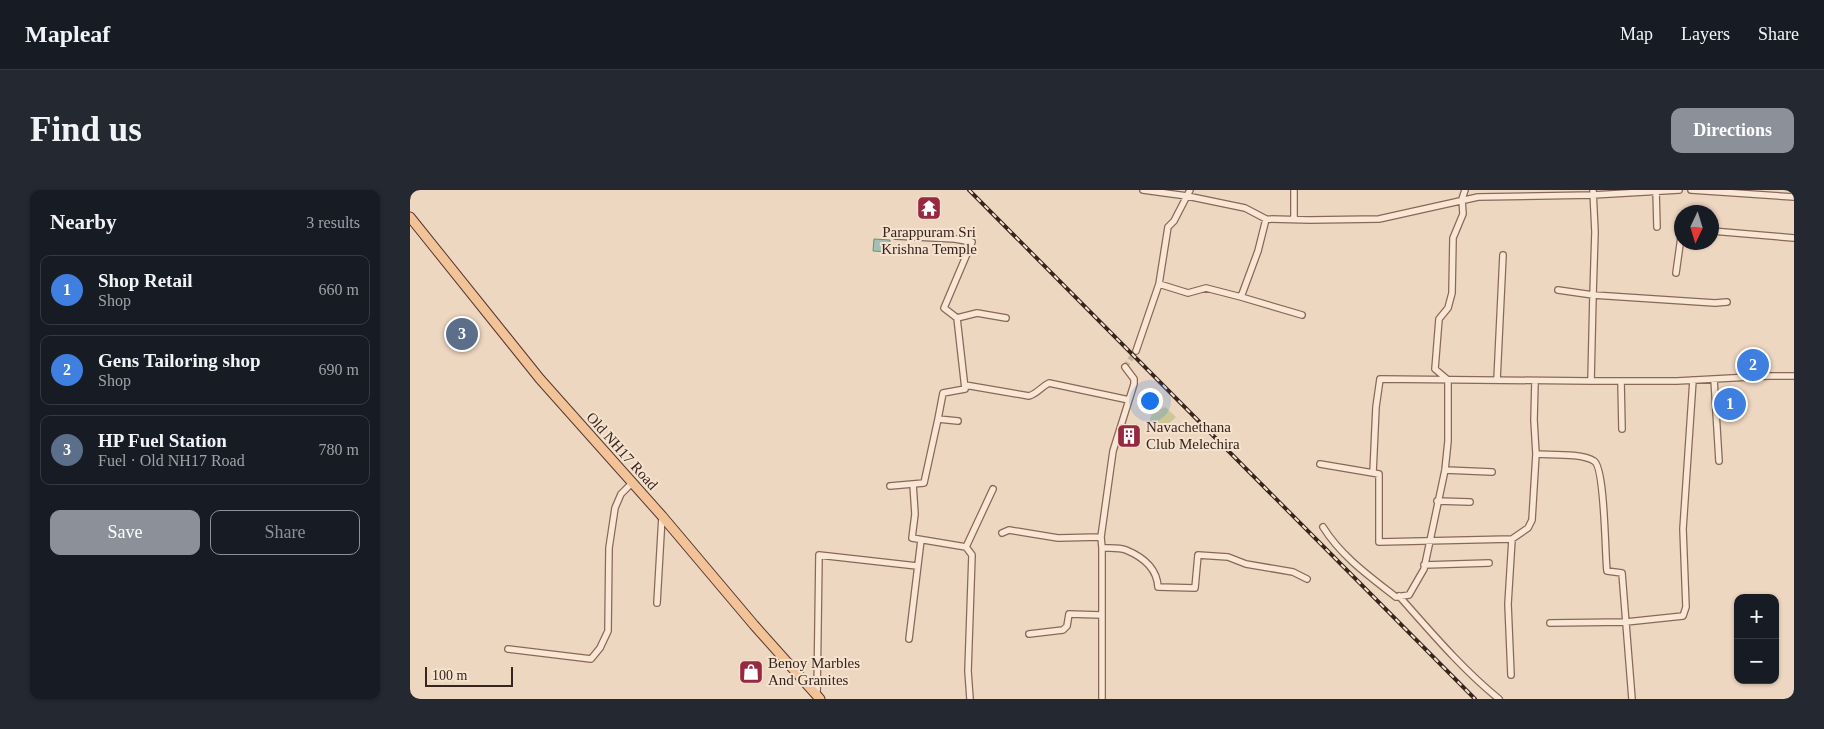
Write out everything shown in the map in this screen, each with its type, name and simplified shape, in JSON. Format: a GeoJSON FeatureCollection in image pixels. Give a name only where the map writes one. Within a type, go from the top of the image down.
{"type":"FeatureCollection","features":[{"type":"Feature","properties":{"kind":"main road","name":"Old NH17 Road"},"geometry":{"type":"LineString","coordinates":[[410,217],[540,379],[662,516],[819,698]]}},
{"type":"Feature","properties":{"kind":"street"},"geometry":{"type":"LineString","coordinates":[[1143,190],[1189,193],[1245,208],[1266,220],[1379,219],[1462,199],[1478,197],[1679,190]]}},
{"type":"Feature","properties":{"kind":"street"},"geometry":{"type":"LineString","coordinates":[[1294,190],[1294,219]]}},
{"type":"Feature","properties":{"kind":"street"},"geometry":{"type":"LineString","coordinates":[[1323,527],[1346,557],[1396,597],[1409,595],[1424,566],[1445,470],[1448,442],[1448,380],[1436,369],[1436,358],[1439,320],[1448,308],[1452,293],[1453,238],[1463,214],[1462,199],[1465,190]]}},
{"type":"Feature","properties":{"kind":"street"},"geometry":{"type":"LineString","coordinates":[[1691,190],[1794,197]]}},
{"type":"Feature","properties":{"kind":"street"},"geometry":{"type":"LineString","coordinates":[[1656,191],[1656,227]]}},
{"type":"Feature","properties":{"kind":"street"},"geometry":{"type":"LineString","coordinates":[[1136,351],[1159,284],[1168,227],[1189,193]]}},
{"type":"Feature","properties":{"kind":"street"},"geometry":{"type":"LineString","coordinates":[[1591,381],[1595,232],[1593,193]]}},
{"type":"Feature","properties":{"kind":"street"},"geometry":{"type":"LineString","coordinates":[[1241,297],[1258,251],[1266,220]]}},
{"type":"Feature","properties":{"kind":"street"},"geometry":{"type":"LineString","coordinates":[[1719,232],[1750,233],[1794,238]]}},
{"type":"Feature","properties":{"kind":"street"},"geometry":{"type":"LineString","coordinates":[[890,486],[924,483],[943,393],[965,390],[958,318],[944,308],[972,242],[955,239],[896,236]]}},
{"type":"Feature","properties":{"kind":"street"},"geometry":{"type":"LineString","coordinates":[[1676,273],[1679,250]]}},
{"type":"Feature","properties":{"kind":"street"},"geometry":{"type":"LineString","coordinates":[[1497,380],[1502,255]]}},
{"type":"Feature","properties":{"kind":"street"},"geometry":{"type":"LineString","coordinates":[[1159,284],[1188,293],[1206,288],[1302,315]]}},
{"type":"Feature","properties":{"kind":"street"},"geometry":{"type":"LineString","coordinates":[[1558,290],[1593,295],[1715,303],[1728,302]]}},
{"type":"Feature","properties":{"kind":"street"},"geometry":{"type":"LineString","coordinates":[[958,318],[977,312],[1006,318]]}},
{"type":"Feature","properties":{"kind":"street"},"geometry":{"type":"LineString","coordinates":[[1102,699],[1101,538],[1113,451],[1134,379],[1125,367]]}},
{"type":"Feature","properties":{"kind":"street"},"geometry":{"type":"LineString","coordinates":[[1373,473],[1376,407],[1380,379],[1621,381],[1794,376]]}},
{"type":"Feature","properties":{"kind":"street"},"geometry":{"type":"LineString","coordinates":[[1714,379],[1719,461]]}},
{"type":"Feature","properties":{"kind":"street"},"geometry":{"type":"LineString","coordinates":[[1550,623],[1626,622],[1683,616],[1686,607],[1683,528],[1693,380]]}},
{"type":"Feature","properties":{"kind":"street"},"geometry":{"type":"LineString","coordinates":[[1320,464],[1380,474],[1379,542],[1512,539],[1528,528],[1532,520],[1536,454],[1534,420],[1535,381]]}},
{"type":"Feature","properties":{"kind":"street"},"geometry":{"type":"LineString","coordinates":[[1621,381],[1622,429]]}},
{"type":"Feature","properties":{"kind":"street"},"geometry":{"type":"LineString","coordinates":[[964,385],[1029,396],[1038,394],[1042,387],[1049,383],[1129,400]]}},
{"type":"Feature","properties":{"kind":"street"},"geometry":{"type":"LineString","coordinates":[[938,418],[958,421]]}},
{"type":"Feature","properties":{"kind":"street"},"geometry":{"type":"LineString","coordinates":[[1536,454],[1584,457],[1595,461],[1598,465],[1602,481],[1607,571],[1622,573],[1632,699]]}},
{"type":"Feature","properties":{"kind":"street"},"geometry":{"type":"LineString","coordinates":[[1445,470],[1492,472]]}},
{"type":"Feature","properties":{"kind":"street"},"geometry":{"type":"LineString","coordinates":[[508,648],[591,659],[600,648],[608,631],[609,548],[614,508],[621,494],[632,483]]}},
{"type":"Feature","properties":{"kind":"street"},"geometry":{"type":"LineString","coordinates":[[914,484],[915,514],[912,538],[966,547],[972,555],[968,671],[970,699]]}},
{"type":"Feature","properties":{"kind":"street"},"geometry":{"type":"LineString","coordinates":[[966,547],[993,489]]}},
{"type":"Feature","properties":{"kind":"street"},"geometry":{"type":"LineString","coordinates":[[1437,501],[1470,502]]}},
{"type":"Feature","properties":{"kind":"street"},"geometry":{"type":"LineString","coordinates":[[657,603],[662,516]]}},
{"type":"Feature","properties":{"kind":"street"},"geometry":{"type":"LineString","coordinates":[[1002,533],[1009,530],[1058,538],[1101,538]]}},
{"type":"Feature","properties":{"kind":"street"},"geometry":{"type":"LineString","coordinates":[[1511,674],[1508,604],[1512,539]]}},
{"type":"Feature","properties":{"kind":"street"},"geometry":{"type":"LineString","coordinates":[[910,639],[921,540]]}},
{"type":"Feature","properties":{"kind":"street"},"geometry":{"type":"LineString","coordinates":[[1102,548],[1126,550],[1141,558],[1158,576],[1158,587],[1195,588],[1198,555],[1228,557],[1246,564],[1293,572],[1308,579]]}},
{"type":"Feature","properties":{"kind":"street"},"geometry":{"type":"LineString","coordinates":[[819,698],[818,555],[917,566]]}},
{"type":"Feature","properties":{"kind":"street"},"geometry":{"type":"LineString","coordinates":[[1424,566],[1490,563]]}},
{"type":"Feature","properties":{"kind":"street"},"geometry":{"type":"LineString","coordinates":[[1399,596],[1461,666],[1499,699]]}},
{"type":"Feature","properties":{"kind":"street"},"geometry":{"type":"LineString","coordinates":[[1029,634],[1066,629],[1070,614],[1101,614]]}},
{"type":"Feature","properties":{"kind":"shaded area"},"geometry":{"type":"Polygon","coordinates":[[[874,239],[890,240],[889,252],[873,251],[874,239]]]}},
{"type":"Feature","properties":{"kind":"shaded area"},"geometry":{"type":"Polygon","coordinates":[[[1165,407],[1176,417],[1164,428],[1149,422],[1152,414],[1165,407]]]}},
{"type":"Feature","properties":{"kind":"tunnel"},"geometry":{"type":"LineString","coordinates":[[1125,367],[1136,351]]}},
{"type":"Feature","properties":{"kind":"railway"},"geometry":{"type":"LineString","coordinates":[[969,190],[1475,699]]}},
{"type":"Feature","properties":{"kind":"place","name":"Parappuram Sri Krishna Temple"},"geometry":{"type":"Point","coordinates":[929,208]}},
{"type":"Feature","properties":{"kind":"place","name":"HP Fuel Station"},"geometry":{"type":"Point","coordinates":[462,334]}},
{"type":"Feature","properties":{"kind":"place","name":"Gens Tailoring shop"},"geometry":{"type":"Point","coordinates":[1753,365]}},
{"type":"Feature","properties":{"kind":"place","name":"Shop Retail"},"geometry":{"type":"Point","coordinates":[1730,404]}},
{"type":"Feature","properties":{"kind":"place","name":"Navachethana Club Melechira"},"geometry":{"type":"Point","coordinates":[1129,436]}},
{"type":"Feature","properties":{"kind":"place","name":"Benoy Marbles And Granites"},"geometry":{"type":"Point","coordinates":[751,672]}}]}
